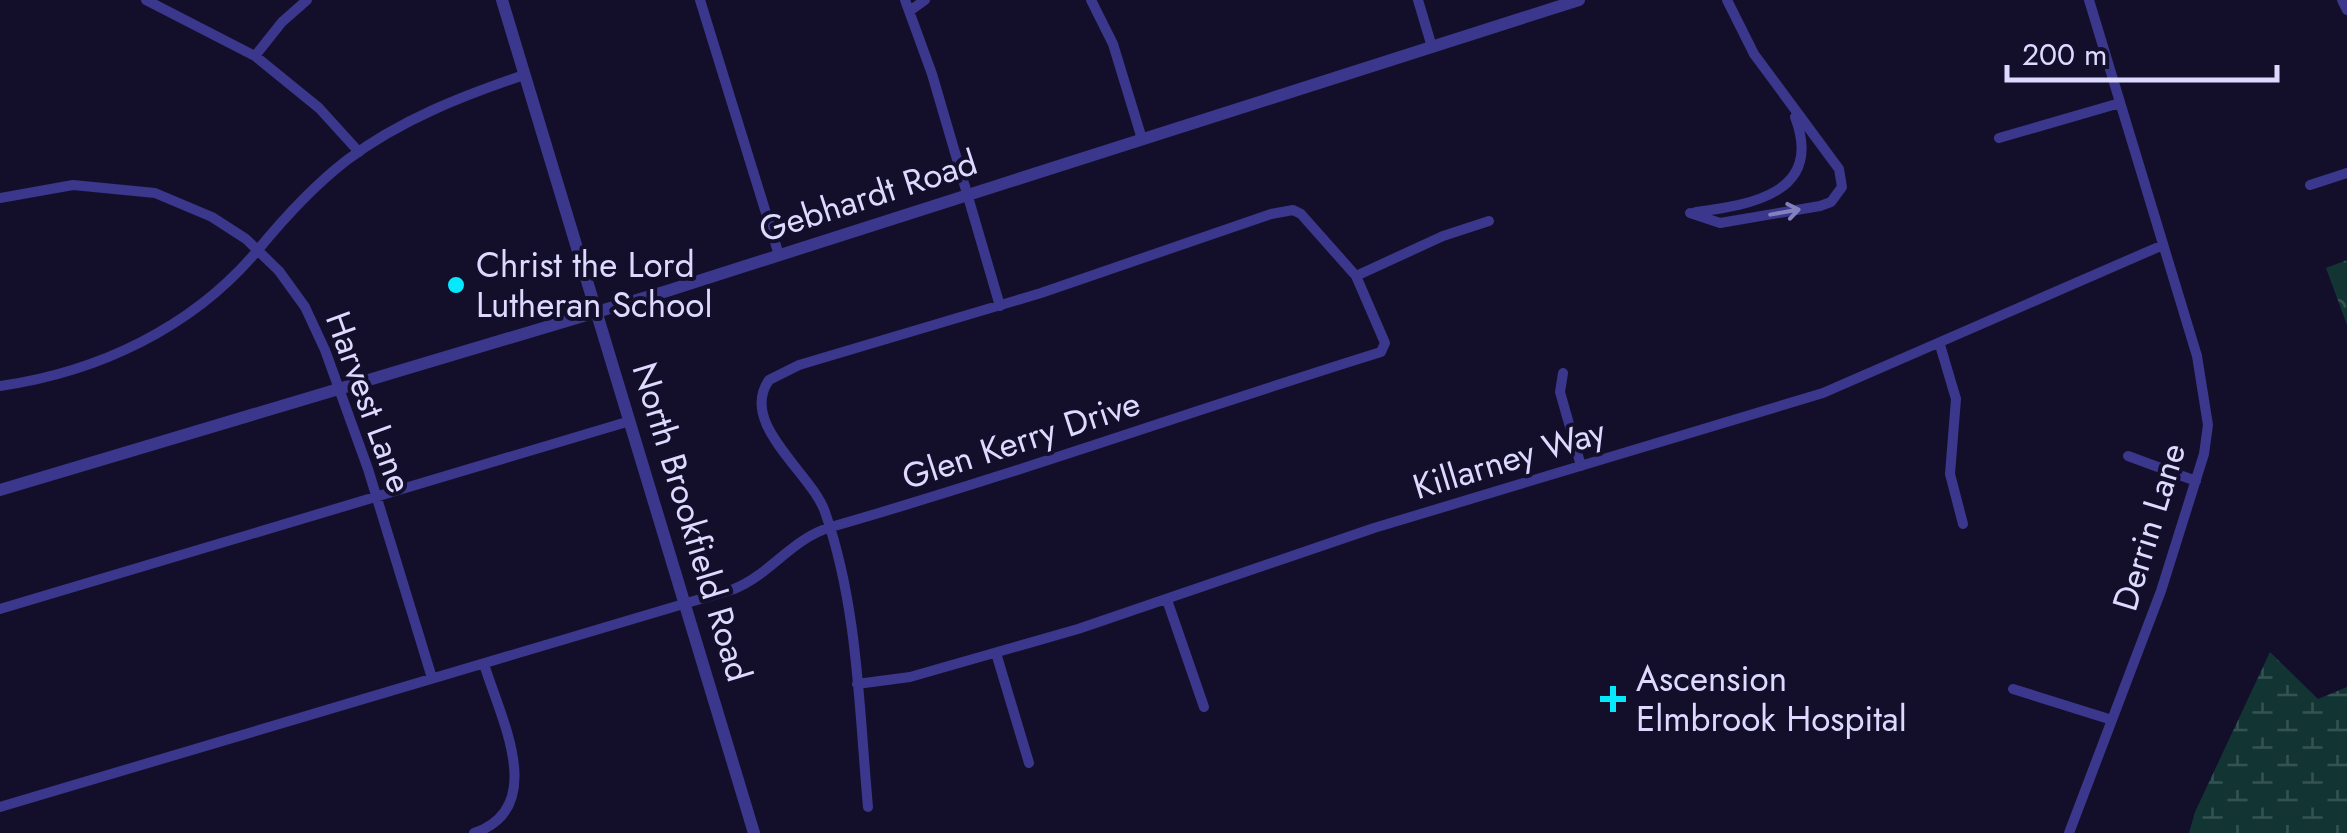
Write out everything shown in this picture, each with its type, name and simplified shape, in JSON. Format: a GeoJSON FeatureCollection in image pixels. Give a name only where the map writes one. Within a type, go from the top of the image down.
{"type":"FeatureCollection","features":[{"type":"Feature","properties":{"kind":"street"},"geometry":{"type":"LineString","coordinates":[[146,0],[255,56],[319,108],[359,152]]}},
{"type":"Feature","properties":{"kind":"street"},"geometry":{"type":"LineString","coordinates":[[255,56],[282,22],[308,0]]}},
{"type":"Feature","properties":{"kind":"street","name":"North Brookfield Road"},"geometry":{"type":"LineString","coordinates":[[502,0],[754,833]]}},
{"type":"Feature","properties":{"kind":"street"},"geometry":{"type":"LineString","coordinates":[[700,0],[779,255]]}},
{"type":"Feature","properties":{"kind":"street"},"geometry":{"type":"LineString","coordinates":[[925,0],[908,5],[1000,306]]}},
{"type":"Feature","properties":{"kind":"street"},"geometry":{"type":"LineString","coordinates":[[1091,0],[1113,44],[1142,140]]}},
{"type":"Feature","properties":{"kind":"street"},"geometry":{"type":"LineString","coordinates":[[1418,0],[1432,47]]}},
{"type":"Feature","properties":{"kind":"street","name":"Gebhardt Road"},"geometry":{"type":"LineString","coordinates":[[0,490],[596,313],[1579,0]]}},
{"type":"Feature","properties":{"kind":"street"},"geometry":{"type":"LineString","coordinates":[[1727,0],[1748,42],[1792,109],[1840,169],[1842,187],[1838,196],[1820,206],[1720,224],[1690,212],[1755,203],[1780,190],[1800,154],[1801,139],[1792,109]]}},
{"type":"Feature","properties":{"kind":"street","name":"Derrin Lane"},"geometry":{"type":"LineString","coordinates":[[2069,833],[2196,481],[2208,425],[2206,396],[2089,0]]}},
{"type":"Feature","properties":{"kind":"street"},"geometry":{"type":"LineString","coordinates":[[2342,0],[2347,10]]}},
{"type":"Feature","properties":{"kind":"street"},"geometry":{"type":"LineString","coordinates":[[0,386],[69,372],[139,344],[198,306],[258,250],[299,202],[359,152],[452,101],[524,75]]}},
{"type":"Feature","properties":{"kind":"street"},"geometry":{"type":"LineString","coordinates":[[1999,138],[2120,103]]}},
{"type":"Feature","properties":{"kind":"street"},"geometry":{"type":"LineString","coordinates":[[2310,184],[2347,173]]}},
{"type":"Feature","properties":{"kind":"street","name":"Harvest Lane"},"geometry":{"type":"LineString","coordinates":[[0,198],[73,185],[156,192],[212,216],[258,250],[305,308],[376,496],[432,678]]}},
{"type":"Feature","properties":{"kind":"street"},"geometry":{"type":"LineString","coordinates":[[868,807],[850,616],[831,527],[816,490],[774,437],[761,403],[764,387],[784,371],[1000,306],[1271,214],[1293,210],[1302,214],[1356,276],[1429,242],[1489,222]]}},
{"type":"Feature","properties":{"kind":"street","name":"Killarney Way"},"geometry":{"type":"LineString","coordinates":[[858,684],[910,678],[996,653],[1167,600],[1374,528],[1823,393],[2163,245]]}},
{"type":"Feature","properties":{"kind":"street","name":"Glen Kerry Drive"},"geometry":{"type":"LineString","coordinates":[[0,806],[744,585],[800,540],[831,527],[1067,458],[1386,348],[1356,276]]}},
{"type":"Feature","properties":{"kind":"street"},"geometry":{"type":"LineString","coordinates":[[1940,345],[1956,399],[1950,474],[1963,524]]}},
{"type":"Feature","properties":{"kind":"street"},"geometry":{"type":"LineString","coordinates":[[1562,373],[1560,392],[1580,466]]}},
{"type":"Feature","properties":{"kind":"street"},"geometry":{"type":"LineString","coordinates":[[0,609],[630,421]]}},
{"type":"Feature","properties":{"kind":"street"},"geometry":{"type":"LineString","coordinates":[[2128,456],[2196,481]]}},
{"type":"Feature","properties":{"kind":"street"},"geometry":{"type":"LineString","coordinates":[[1167,600],[1204,707]]}},
{"type":"Feature","properties":{"kind":"street"},"geometry":{"type":"LineString","coordinates":[[996,653],[1029,763]]}},
{"type":"Feature","properties":{"kind":"street"},"geometry":{"type":"LineString","coordinates":[[474,833],[504,816],[516,790],[512,757],[484,664]]}},
{"type":"Feature","properties":{"kind":"street"},"geometry":{"type":"LineString","coordinates":[[2013,689],[2112,720]]}},
{"type":"Feature","properties":{"kind":"green space"},"geometry":{"type":"Polygon","coordinates":[[[2347,260],[2347,325],[2326,268],[2347,260]]]}},
{"type":"Feature","properties":{"kind":"green space"},"geometry":{"type":"Polygon","coordinates":[[[2270,652],[2318,699],[2347,687],[2347,833],[2189,833],[2195,812],[2270,652]]]}},
{"type":"Feature","properties":{"kind":"place","name":"Christ the Lord Lutheran School"},"geometry":{"type":"Point","coordinates":[456,285]}},
{"type":"Feature","properties":{"kind":"place","name":"Ascension Elmbrook Hospital"},"geometry":{"type":"Point","coordinates":[1613,699]}}]}
